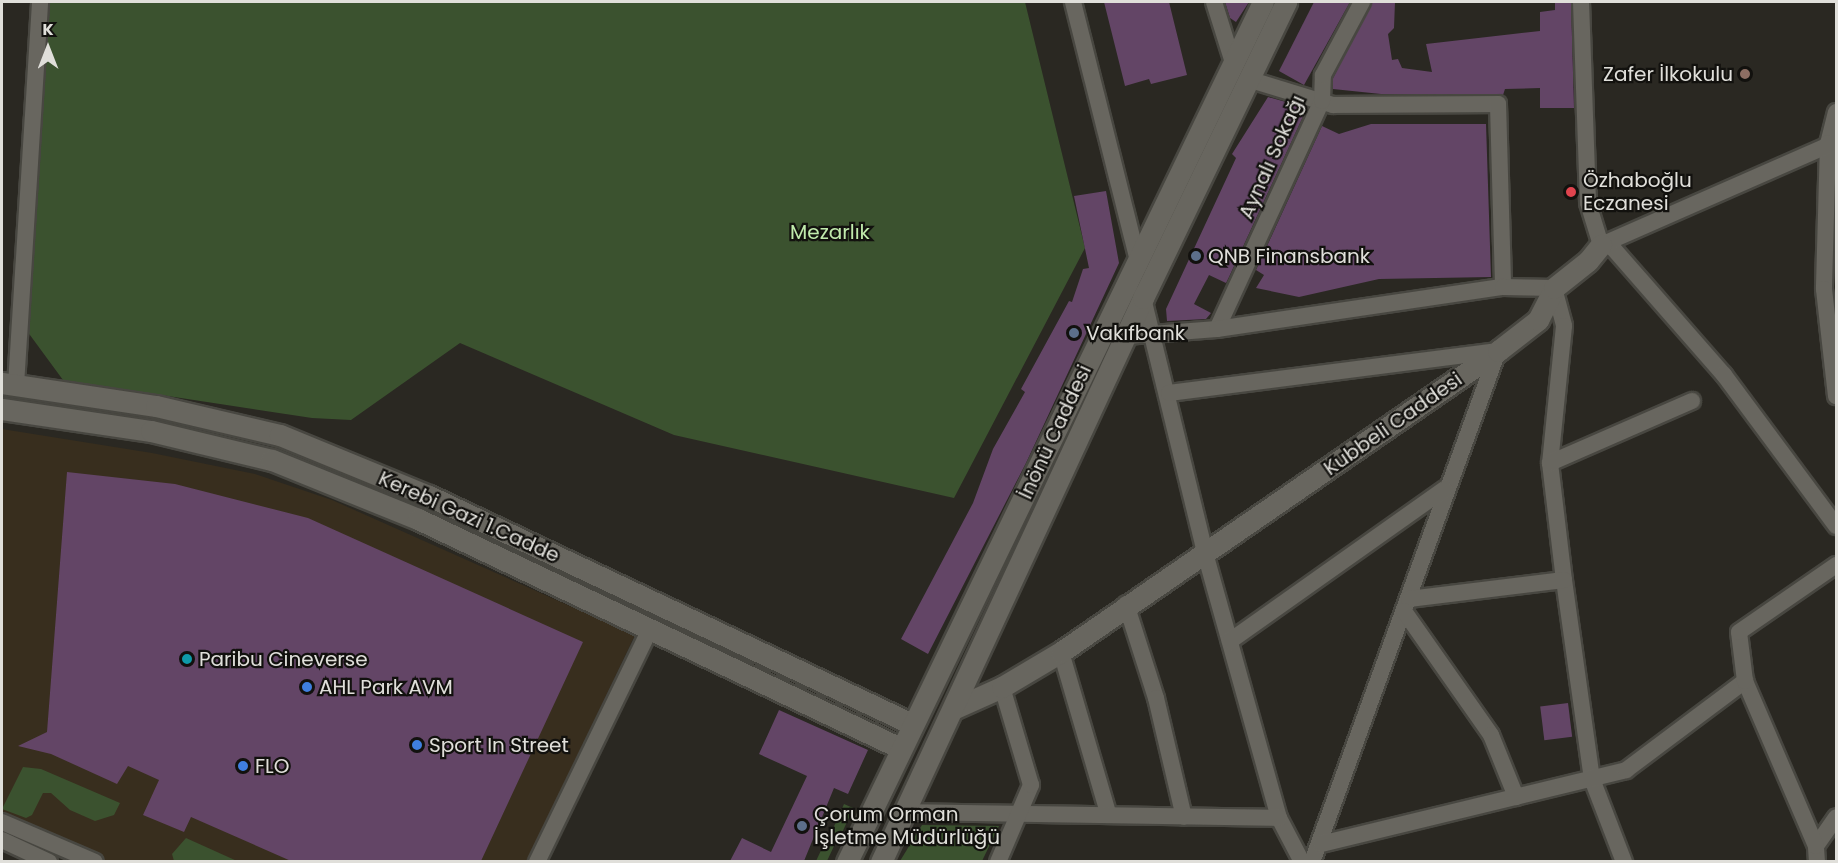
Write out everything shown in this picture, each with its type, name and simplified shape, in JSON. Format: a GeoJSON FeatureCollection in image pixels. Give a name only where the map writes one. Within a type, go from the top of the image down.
{"type":"FeatureCollection","features":[{"type":"Feature","properties":{"kind":"street"},"geometry":{"type":"LineString","coordinates":[[9,384],[40,2]]}},
{"type":"Feature","properties":{"kind":"street"},"geometry":{"type":"LineString","coordinates":[[1073,2],[1138,258],[1143,298],[1169,393],[1205,553],[1279,818],[1302,861]]}},
{"type":"Feature","properties":{"kind":"street"},"geometry":{"type":"LineString","coordinates":[[1214,2],[1234,66]]}},
{"type":"Feature","properties":{"kind":"street","name":"İnönü Caddesi"},"geometry":{"type":"LineString","coordinates":[[847,861],[1263,2]]}},
{"type":"Feature","properties":{"kind":"street","name":"İnönü Caddesi"},"geometry":{"type":"LineString","coordinates":[[881,861],[1143,298],[1251,80],[1286,2]]}},
{"type":"Feature","properties":{"kind":"street","name":"Aynalı Sokağı"},"geometry":{"type":"LineString","coordinates":[[1217,329],[1322,101],[1323,75],[1362,2]]}},
{"type":"Feature","properties":{"kind":"street"},"geometry":{"type":"LineString","coordinates":[[1581,2],[1588,203],[1601,244]]}},
{"type":"Feature","properties":{"kind":"street"},"geometry":{"type":"LineString","coordinates":[[1251,80],[1333,105],[1498,104],[1503,287]]}},
{"type":"Feature","properties":{"kind":"street"},"geometry":{"type":"LineString","coordinates":[[1836,112],[1832,143],[1824,289],[1836,396]]}},
{"type":"Feature","properties":{"kind":"street"},"geometry":{"type":"LineString","coordinates":[[1601,244],[1832,143]]}},
{"type":"Feature","properties":{"kind":"street"},"geometry":{"type":"LineString","coordinates":[[1601,244],[1612,247],[1724,375],[1836,526]]}},
{"type":"Feature","properties":{"kind":"street","name":"Kubbeli Caddesi"},"geometry":{"type":"LineString","coordinates":[[953,709],[1002,687],[1061,652],[1126,604],[1205,553],[1498,351],[1538,320],[1554,288],[1588,261],[1601,244]]}},
{"type":"Feature","properties":{"kind":"street"},"geometry":{"type":"LineString","coordinates":[[1126,336],[1154,337],[1217,329],[1503,287],[1554,288],[1564,326],[1550,463],[1564,580],[1592,779],[1624,861]]}},
{"type":"Feature","properties":{"kind":"street"},"geometry":{"type":"LineString","coordinates":[[1169,393],[1498,351],[1445,489],[1321,844],[1312,861]]}},
{"type":"Feature","properties":{"kind":"street","name":"Kerebi Gazi 1.Cadde"},"geometry":{"type":"LineString","coordinates":[[9,384],[156,406],[280,435],[429,496],[912,724]]}},
{"type":"Feature","properties":{"kind":"street"},"geometry":{"type":"LineString","coordinates":[[1550,463],[1692,401]]}},
{"type":"Feature","properties":{"kind":"street","name":"Kerebi Gazi 1.Cadde"},"geometry":{"type":"LineString","coordinates":[[2,409],[151,430],[272,460],[418,519],[900,748]]}},
{"type":"Feature","properties":{"kind":"street"},"geometry":{"type":"LineString","coordinates":[[1230,641],[1445,489]]}},
{"type":"Feature","properties":{"kind":"street"},"geometry":{"type":"LineString","coordinates":[[1817,854],[1745,681],[1738,632],[1836,565]]}},
{"type":"Feature","properties":{"kind":"street"},"geometry":{"type":"LineString","coordinates":[[1406,605],[1564,580]]}},
{"type":"Feature","properties":{"kind":"street"},"geometry":{"type":"LineString","coordinates":[[1126,604],[1156,699],[1184,817]]}},
{"type":"Feature","properties":{"kind":"street"},"geometry":{"type":"LineString","coordinates":[[1406,605],[1491,735],[1515,797]]}},
{"type":"Feature","properties":{"kind":"street"},"geometry":{"type":"LineString","coordinates":[[537,861],[662,606]]}},
{"type":"Feature","properties":{"kind":"street"},"geometry":{"type":"LineString","coordinates":[[1061,652],[1108,813]]}},
{"type":"Feature","properties":{"kind":"street"},"geometry":{"type":"LineString","coordinates":[[1321,844],[1626,770],[1745,681]]}},
{"type":"Feature","properties":{"kind":"street"},"geometry":{"type":"LineString","coordinates":[[998,861],[1031,786],[1002,687]]}},
{"type":"Feature","properties":{"kind":"street"},"geometry":{"type":"LineString","coordinates":[[905,812],[1108,813],[1279,818]]}},
{"type":"Feature","properties":{"kind":"street"},"geometry":{"type":"LineString","coordinates":[[1817,854],[1836,817]]}},
{"type":"Feature","properties":{"kind":"street"},"geometry":{"type":"LineString","coordinates":[[2,822],[95,861]]}},
{"type":"Feature","properties":{"kind":"street"},"geometry":{"type":"LineString","coordinates":[[2,840],[49,861]]}},
{"type":"Feature","properties":{"kind":"shaded area","name":"AHL Park AVM"},"geometry":{"type":"Polygon","coordinates":[[[2,429],[152,453],[255,474],[332,500],[635,635],[527,861],[107,861],[2,811],[2,429]]]}},
{"type":"Feature","properties":{"kind":"green space","name":"Mezarlık"},"geometry":{"type":"Polygon","coordinates":[[[50,2],[1025,2],[1085,248],[954,498],[674,435],[460,343],[351,420],[312,418],[63,380],[27,331],[50,2]]]}},
{"type":"Feature","properties":{"kind":"green space"},"geometry":{"type":"Polygon","coordinates":[[[23,767],[41,769],[120,803],[114,815],[95,821],[70,810],[51,793],[43,793],[32,815],[26,818],[2,809],[23,767]]]}},
{"type":"Feature","properties":{"kind":"green space"},"geometry":{"type":"Polygon","coordinates":[[[844,804],[853,808],[838,842],[829,838],[844,804]]]}},
{"type":"Feature","properties":{"kind":"green space"},"geometry":{"type":"Polygon","coordinates":[[[922,825],[999,826],[982,861],[900,861],[922,825]]]}},
{"type":"Feature","properties":{"kind":"green space"},"geometry":{"type":"Polygon","coordinates":[[[186,838],[237,861],[174,861],[172,854],[186,838]]]}},
{"type":"Feature","properties":{"kind":"green space"},"geometry":{"type":"Polygon","coordinates":[[[825,842],[834,846],[827,861],[816,861],[825,842]]]}},
{"type":"Feature","properties":{"kind":"building"},"geometry":{"type":"Polygon","coordinates":[[[1104,2],[1169,2],[1187,75],[1151,84],[1149,79],[1125,86],[1104,2]]]}},
{"type":"Feature","properties":{"kind":"building"},"geometry":{"type":"Polygon","coordinates":[[[1225,2],[1249,2],[1236,22],[1230,18],[1225,2]]]}},
{"type":"Feature","properties":{"kind":"building"},"geometry":{"type":"Polygon","coordinates":[[[1314,2],[1350,2],[1304,85],[1279,71],[1314,2]]]}},
{"type":"Feature","properties":{"kind":"building"},"geometry":{"type":"Polygon","coordinates":[[[1372,2],[1395,2],[1394,28],[1388,34],[1392,60],[1398,59],[1402,68],[1432,72],[1426,44],[1540,31],[1540,12],[1555,10],[1555,2],[1571,2],[1574,108],[1540,108],[1540,88],[1505,89],[1503,95],[1381,94],[1333,89],[1333,78],[1372,2]]]}},
{"type":"Feature","properties":{"kind":"building"},"geometry":{"type":"Polygon","coordinates":[[[1268,97],[1307,108],[1226,283],[1209,275],[1194,304],[1211,313],[1206,319],[1167,321],[1166,309],[1236,158],[1232,154],[1268,97]]]}},
{"type":"Feature","properties":{"kind":"building"},"geometry":{"type":"Polygon","coordinates":[[[1371,124],[1486,124],[1491,277],[1379,279],[1299,297],[1256,288],[1264,275],[1256,270],[1322,126],[1339,134],[1371,124]]]}},
{"type":"Feature","properties":{"kind":"building"},"geometry":{"type":"Polygon","coordinates":[[[1106,191],[1119,263],[1026,463],[928,654],[901,639],[973,503],[993,449],[1025,392],[1021,389],[1069,301],[1072,302],[1083,269],[1089,268],[1074,196],[1106,191]]]}},
{"type":"Feature","properties":{"kind":"building","name":"AHL Park AVM"},"geometry":{"type":"Polygon","coordinates":[[[67,472],[175,484],[308,518],[583,642],[481,861],[291,861],[191,817],[184,832],[143,815],[159,780],[128,766],[117,784],[51,754],[18,746],[47,732],[67,472]]]}},
{"type":"Feature","properties":{"kind":"building"},"geometry":{"type":"Polygon","coordinates":[[[1568,703],[1572,737],[1544,740],[1540,706],[1568,703]]]}},
{"type":"Feature","properties":{"kind":"building"},"geometry":{"type":"Polygon","coordinates":[[[779,710],[868,750],[848,794],[834,788],[804,861],[730,861],[742,838],[771,852],[807,776],[759,754],[779,710]]]}},
{"type":"Feature","properties":{"kind":"place","name":"Zafer İlkokulu"},"geometry":{"type":"Point","coordinates":[1745,74]}},
{"type":"Feature","properties":{"kind":"place","name":"Özhaboğlu Eczanesi"},"geometry":{"type":"Point","coordinates":[1571,192]}},
{"type":"Feature","properties":{"kind":"place","name":"QNB Finansbank"},"geometry":{"type":"Point","coordinates":[1196,256]}},
{"type":"Feature","properties":{"kind":"place","name":"Vakıfbank"},"geometry":{"type":"Point","coordinates":[1074,333]}},
{"type":"Feature","properties":{"kind":"place","name":"Paribu Cineverse"},"geometry":{"type":"Point","coordinates":[187,659]}},
{"type":"Feature","properties":{"kind":"place","name":"AHL Park AVM"},"geometry":{"type":"Point","coordinates":[307,687]}},
{"type":"Feature","properties":{"kind":"place","name":"Sport In Street"},"geometry":{"type":"Point","coordinates":[417,745]}},
{"type":"Feature","properties":{"kind":"place","name":"FLO"},"geometry":{"type":"Point","coordinates":[243,766]}},
{"type":"Feature","properties":{"kind":"place","name":"Çorum Orman İşletme Müdürlüğü"},"geometry":{"type":"Point","coordinates":[802,826]}}]}
